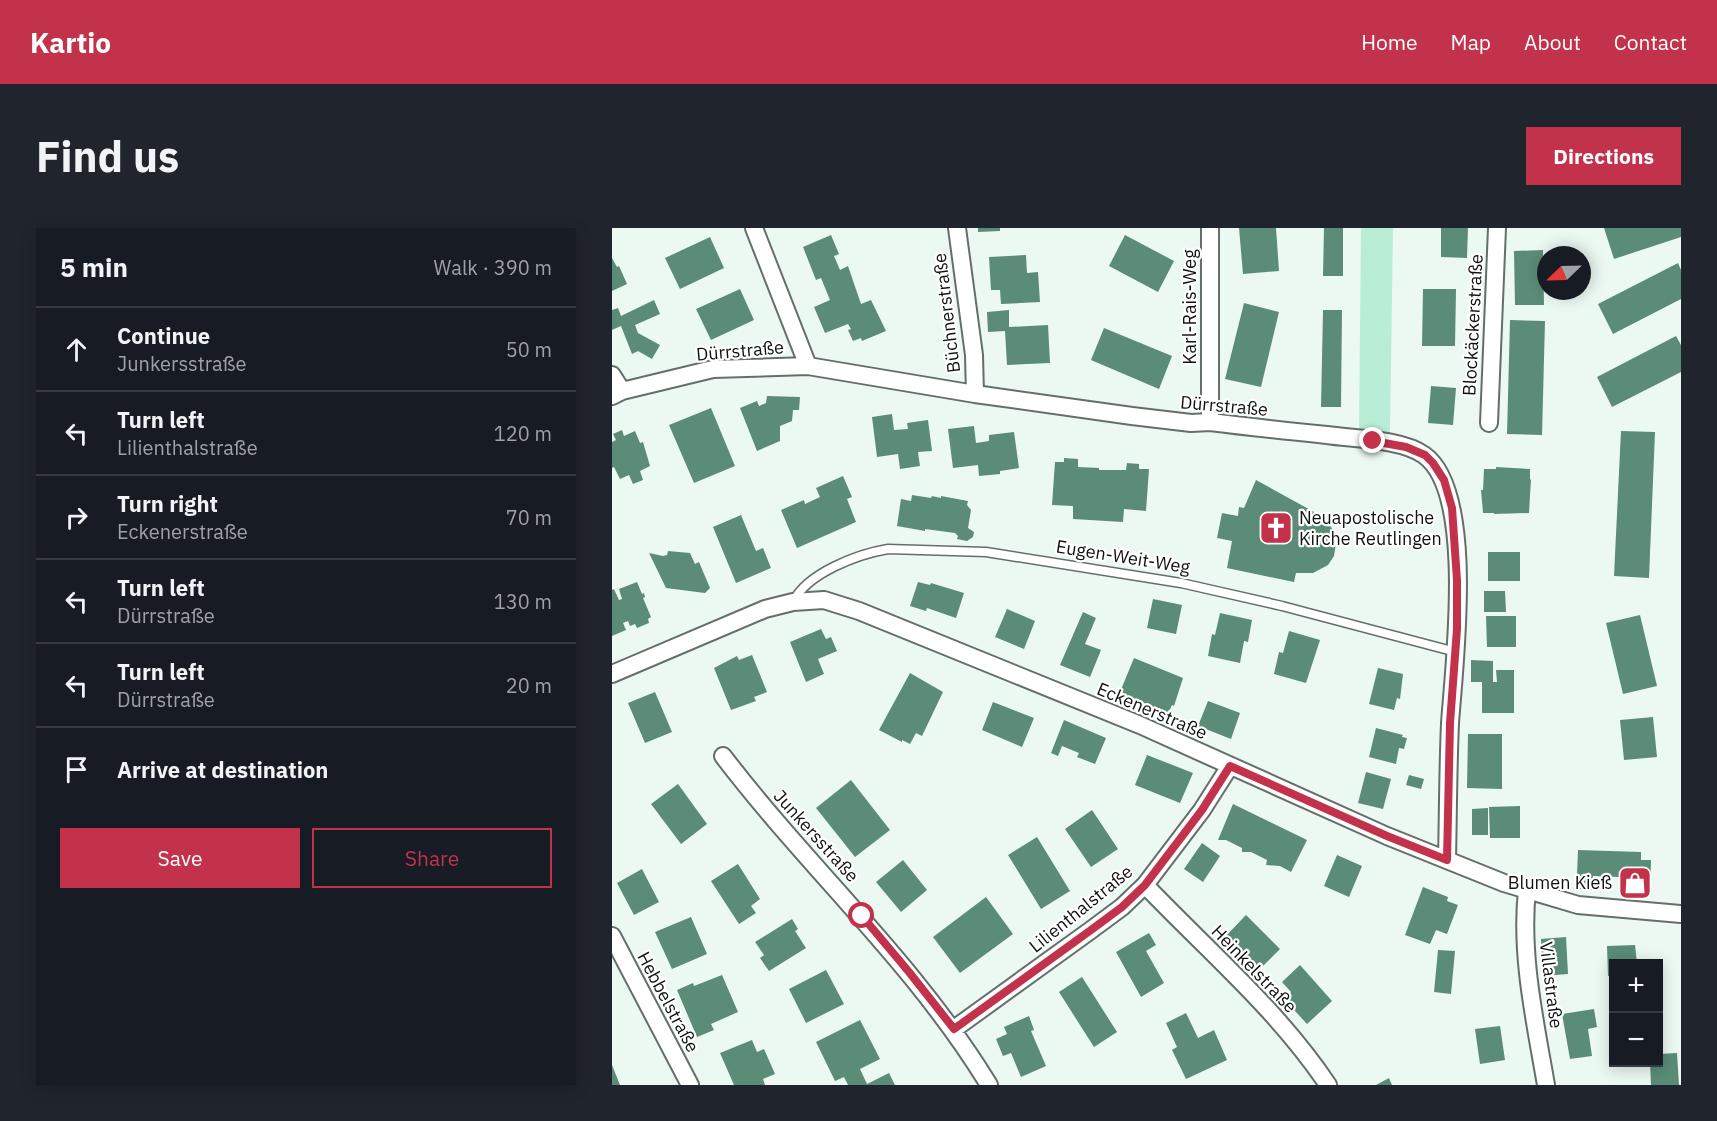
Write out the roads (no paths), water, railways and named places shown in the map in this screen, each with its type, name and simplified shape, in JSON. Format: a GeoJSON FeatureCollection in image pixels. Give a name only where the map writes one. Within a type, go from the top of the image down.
{"type":"FeatureCollection","features":[{"type":"Feature","properties":{"kind":"street"},"geometry":{"type":"LineString","coordinates":[[754,228],[808,366]]}},
{"type":"Feature","properties":{"kind":"street","name":"Büchnerstraße"},"geometry":{"type":"LineString","coordinates":[[957,228],[974,355],[975,394]]}},
{"type":"Feature","properties":{"kind":"street","name":"Karl-Rais-Weg"},"geometry":{"type":"LineString","coordinates":[[1210,228],[1210,422]]}},
{"type":"Feature","properties":{"kind":"street","name":"Blockäckerstraße"},"geometry":{"type":"LineString","coordinates":[[1489,423],[1497,228]]}},
{"type":"Feature","properties":{"kind":"street","name":"Dürrstraße"},"geometry":{"type":"LineString","coordinates":[[617,393],[713,369],[808,366],[975,394],[1132,416],[1191,423],[1210,422],[1392,444],[1416,450],[1433,463],[1448,489],[1452,508],[1457,580],[1456,652],[1450,723],[1447,860]]}},
{"type":"Feature","properties":{"kind":"street"},"geometry":{"type":"LineString","coordinates":[[612,375],[617,393]]}},
{"type":"Feature","properties":{"kind":"street","name":"Eckenerstraße"},"geometry":{"type":"LineString","coordinates":[[612,674],[765,609],[793,602],[824,600],[859,610],[1140,725],[1387,836],[1527,890],[1578,905],[1681,915]]}},
{"type":"Feature","properties":{"kind":"street","name":"Junkersstraße"},"geometry":{"type":"LineString","coordinates":[[723,756],[814,866],[885,943],[954,1029],[989,1085]]}},
{"type":"Feature","properties":{"kind":"street","name":"Lilienthalstraße"},"geometry":{"type":"LineString","coordinates":[[954,1029],[1122,907],[1145,885],[1183,837],[1230,766]]}},
{"type":"Feature","properties":{"kind":"street","name":"Heinkelstraße"},"geometry":{"type":"LineString","coordinates":[[1145,885],[1281,1024],[1307,1054],[1328,1085]]}},
{"type":"Feature","properties":{"kind":"street","name":"Villastraße"},"geometry":{"type":"LineString","coordinates":[[1527,890],[1524,927],[1527,961],[1546,1085]]}},
{"type":"Feature","properties":{"kind":"street","name":"Hebbelstraße"},"geometry":{"type":"LineString","coordinates":[[612,936],[690,1085]]}},
{"type":"Feature","properties":{"kind":"lane","name":"Eugen-Weit-Weg"},"geometry":{"type":"LineString","coordinates":[[793,602],[802,586],[811,580],[874,551],[888,549],[986,552],[1227,592],[1456,652]]}},
{"type":"Feature","properties":{"kind":"place","name":"Neuapostolische Kirche Reutlingen"},"geometry":{"type":"Point","coordinates":[1276,528]}},
{"type":"Feature","properties":{"kind":"place","name":"Blumen Kieß"},"geometry":{"type":"Point","coordinates":[1635,883]}}]}
